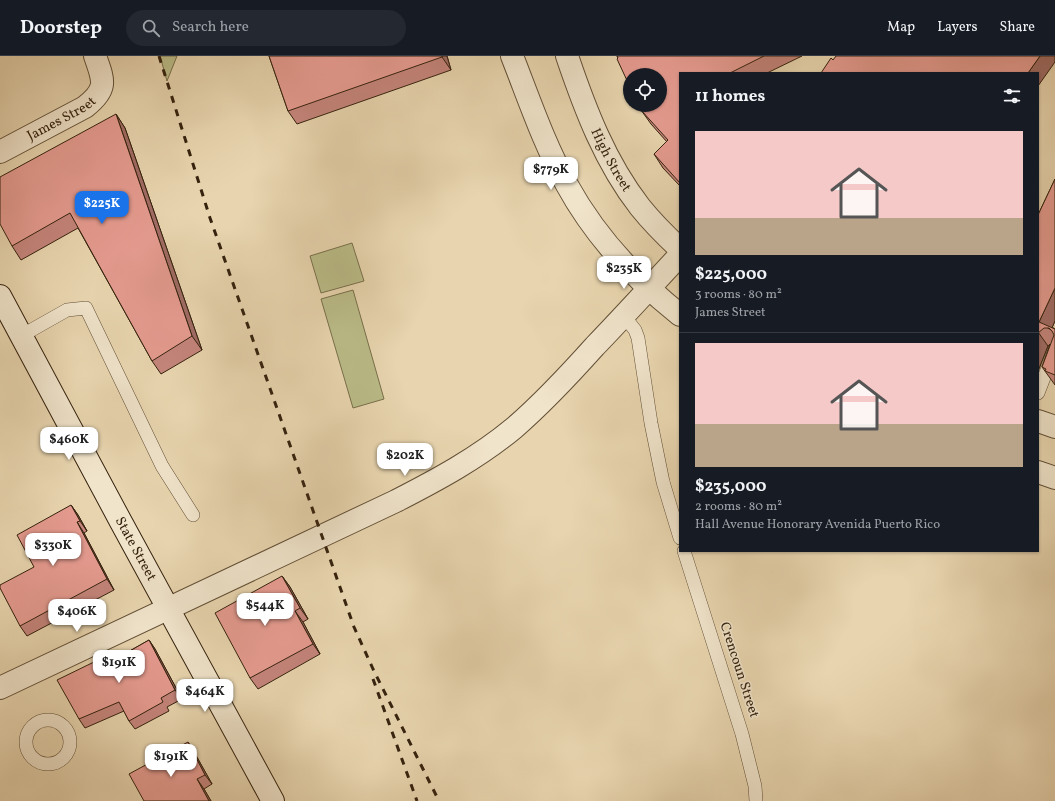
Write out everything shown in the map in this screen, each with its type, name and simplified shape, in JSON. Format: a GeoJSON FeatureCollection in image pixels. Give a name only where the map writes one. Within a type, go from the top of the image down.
{"type":"FeatureCollection","features":[{"type":"Feature","properties":{"kind":"street","name":"James Street"},"geometry":{"type":"LineString","coordinates":[[0,152],[85,107],[100,93],[103,84],[95,56]]}},
{"type":"Feature","properties":{"kind":"street"},"geometry":{"type":"LineString","coordinates":[[512,56],[545,141],[567,185],[590,222],[602,239],[632,272],[679,314]]}},
{"type":"Feature","properties":{"kind":"street","name":"High Street"},"geometry":{"type":"LineString","coordinates":[[567,56],[582,101],[610,161],[641,208],[679,248]]}},
{"type":"Feature","properties":{"kind":"street"},"geometry":{"type":"LineString","coordinates":[[0,688],[396,501],[452,471],[476,456],[514,428],[534,410],[574,370],[679,256]]}},
{"type":"Feature","properties":{"kind":"street","name":"State Street"},"geometry":{"type":"LineString","coordinates":[[0,296],[273,801]]}},
{"type":"Feature","properties":{"kind":"street"},"geometry":{"type":"LineString","coordinates":[[1039,421],[1055,427]]}},
{"type":"Feature","properties":{"kind":"street"},"geometry":{"type":"LineString","coordinates":[[1039,472],[1055,478]]}},
{"type":"Feature","properties":{"kind":"lane"},"geometry":{"type":"LineString","coordinates":[[21,336],[66,310],[86,308],[162,466],[193,515]]}},
{"type":"Feature","properties":{"kind":"lane"},"geometry":{"type":"LineString","coordinates":[[624,316],[633,326],[638,338],[649,415],[655,445],[663,482],[679,535]]}},
{"type":"Feature","properties":{"kind":"lane"},"geometry":{"type":"LineString","coordinates":[[1039,390],[1055,349]]}},
{"type":"Feature","properties":{"kind":"lane","name":"Crencoun Street"},"geometry":{"type":"LineString","coordinates":[[684,552],[742,734],[752,773],[756,801]]}},
{"type":"Feature","properties":{"kind":"green space"},"geometry":{"type":"Polygon","coordinates":[[[160,56],[177,56],[167,81],[160,56]]]}},
{"type":"Feature","properties":{"kind":"green space"},"geometry":{"type":"Polygon","coordinates":[[[352,243],[364,281],[321,293],[310,256],[352,243]]]}},
{"type":"Feature","properties":{"kind":"green space"},"geometry":{"type":"Polygon","coordinates":[[[353,290],[384,399],[353,408],[321,299],[353,290]]]}},
{"type":"Feature","properties":{"kind":"building"},"geometry":{"type":"Polygon","coordinates":[[[269,56],[442,56],[442,57],[288,111],[269,56]]]}},
{"type":"Feature","properties":{"kind":"building"},"geometry":{"type":"Polygon","coordinates":[[[617,56],[764,56],[732,72],[679,72],[679,182],[654,154],[668,140],[643,112],[667,112],[667,68],[623,68],[623,72],[617,56]]]}},
{"type":"Feature","properties":{"kind":"building"},"geometry":{"type":"Polygon","coordinates":[[[836,56],[1040,56],[1029,72],[822,72],[831,58],[833,60],[836,56]]]}},
{"type":"Feature","properties":{"kind":"building"},"geometry":{"type":"Polygon","coordinates":[[[116,114],[192,336],[152,361],[70,213],[12,246],[0,224],[0,177],[116,114]]]}},
{"type":"Feature","properties":{"kind":"building"},"geometry":{"type":"Polygon","coordinates":[[[1055,179],[1055,288],[1039,322],[1039,213],[1055,179]]]}},
{"type":"Feature","properties":{"kind":"building"},"geometry":{"type":"Polygon","coordinates":[[[1039,322],[1055,329],[1055,375],[1045,371],[1046,369],[1042,367],[1054,335],[1049,328],[1044,328],[1039,332],[1039,322]]]}},
{"type":"Feature","properties":{"kind":"building"},"geometry":{"type":"Polygon","coordinates":[[[71,505],[80,521],[77,522],[107,579],[20,626],[0,588],[0,585],[34,567],[17,535],[71,505]]]}},
{"type":"Feature","properties":{"kind":"building"},"geometry":{"type":"Polygon","coordinates":[[[282,576],[300,608],[295,611],[313,644],[250,678],[215,613],[282,576]]]}},
{"type":"Feature","properties":{"kind":"building"},"geometry":{"type":"Polygon","coordinates":[[[149,640],[175,690],[161,698],[163,702],[129,721],[119,702],[79,719],[57,680],[94,662],[98,669],[149,640]]]}},
{"type":"Feature","properties":{"kind":"building"},"geometry":{"type":"Polygon","coordinates":[[[188,742],[205,775],[197,779],[209,801],[144,801],[129,774],[188,742]]]}},
{"type":"Feature","properties":{"kind":"railway"},"geometry":{"type":"LineString","coordinates":[[159,56],[210,218],[354,627],[373,669],[439,801]]}},
{"type":"Feature","properties":{"kind":"railway"},"geometry":{"type":"LineString","coordinates":[[373,679],[417,801]]}}]}
